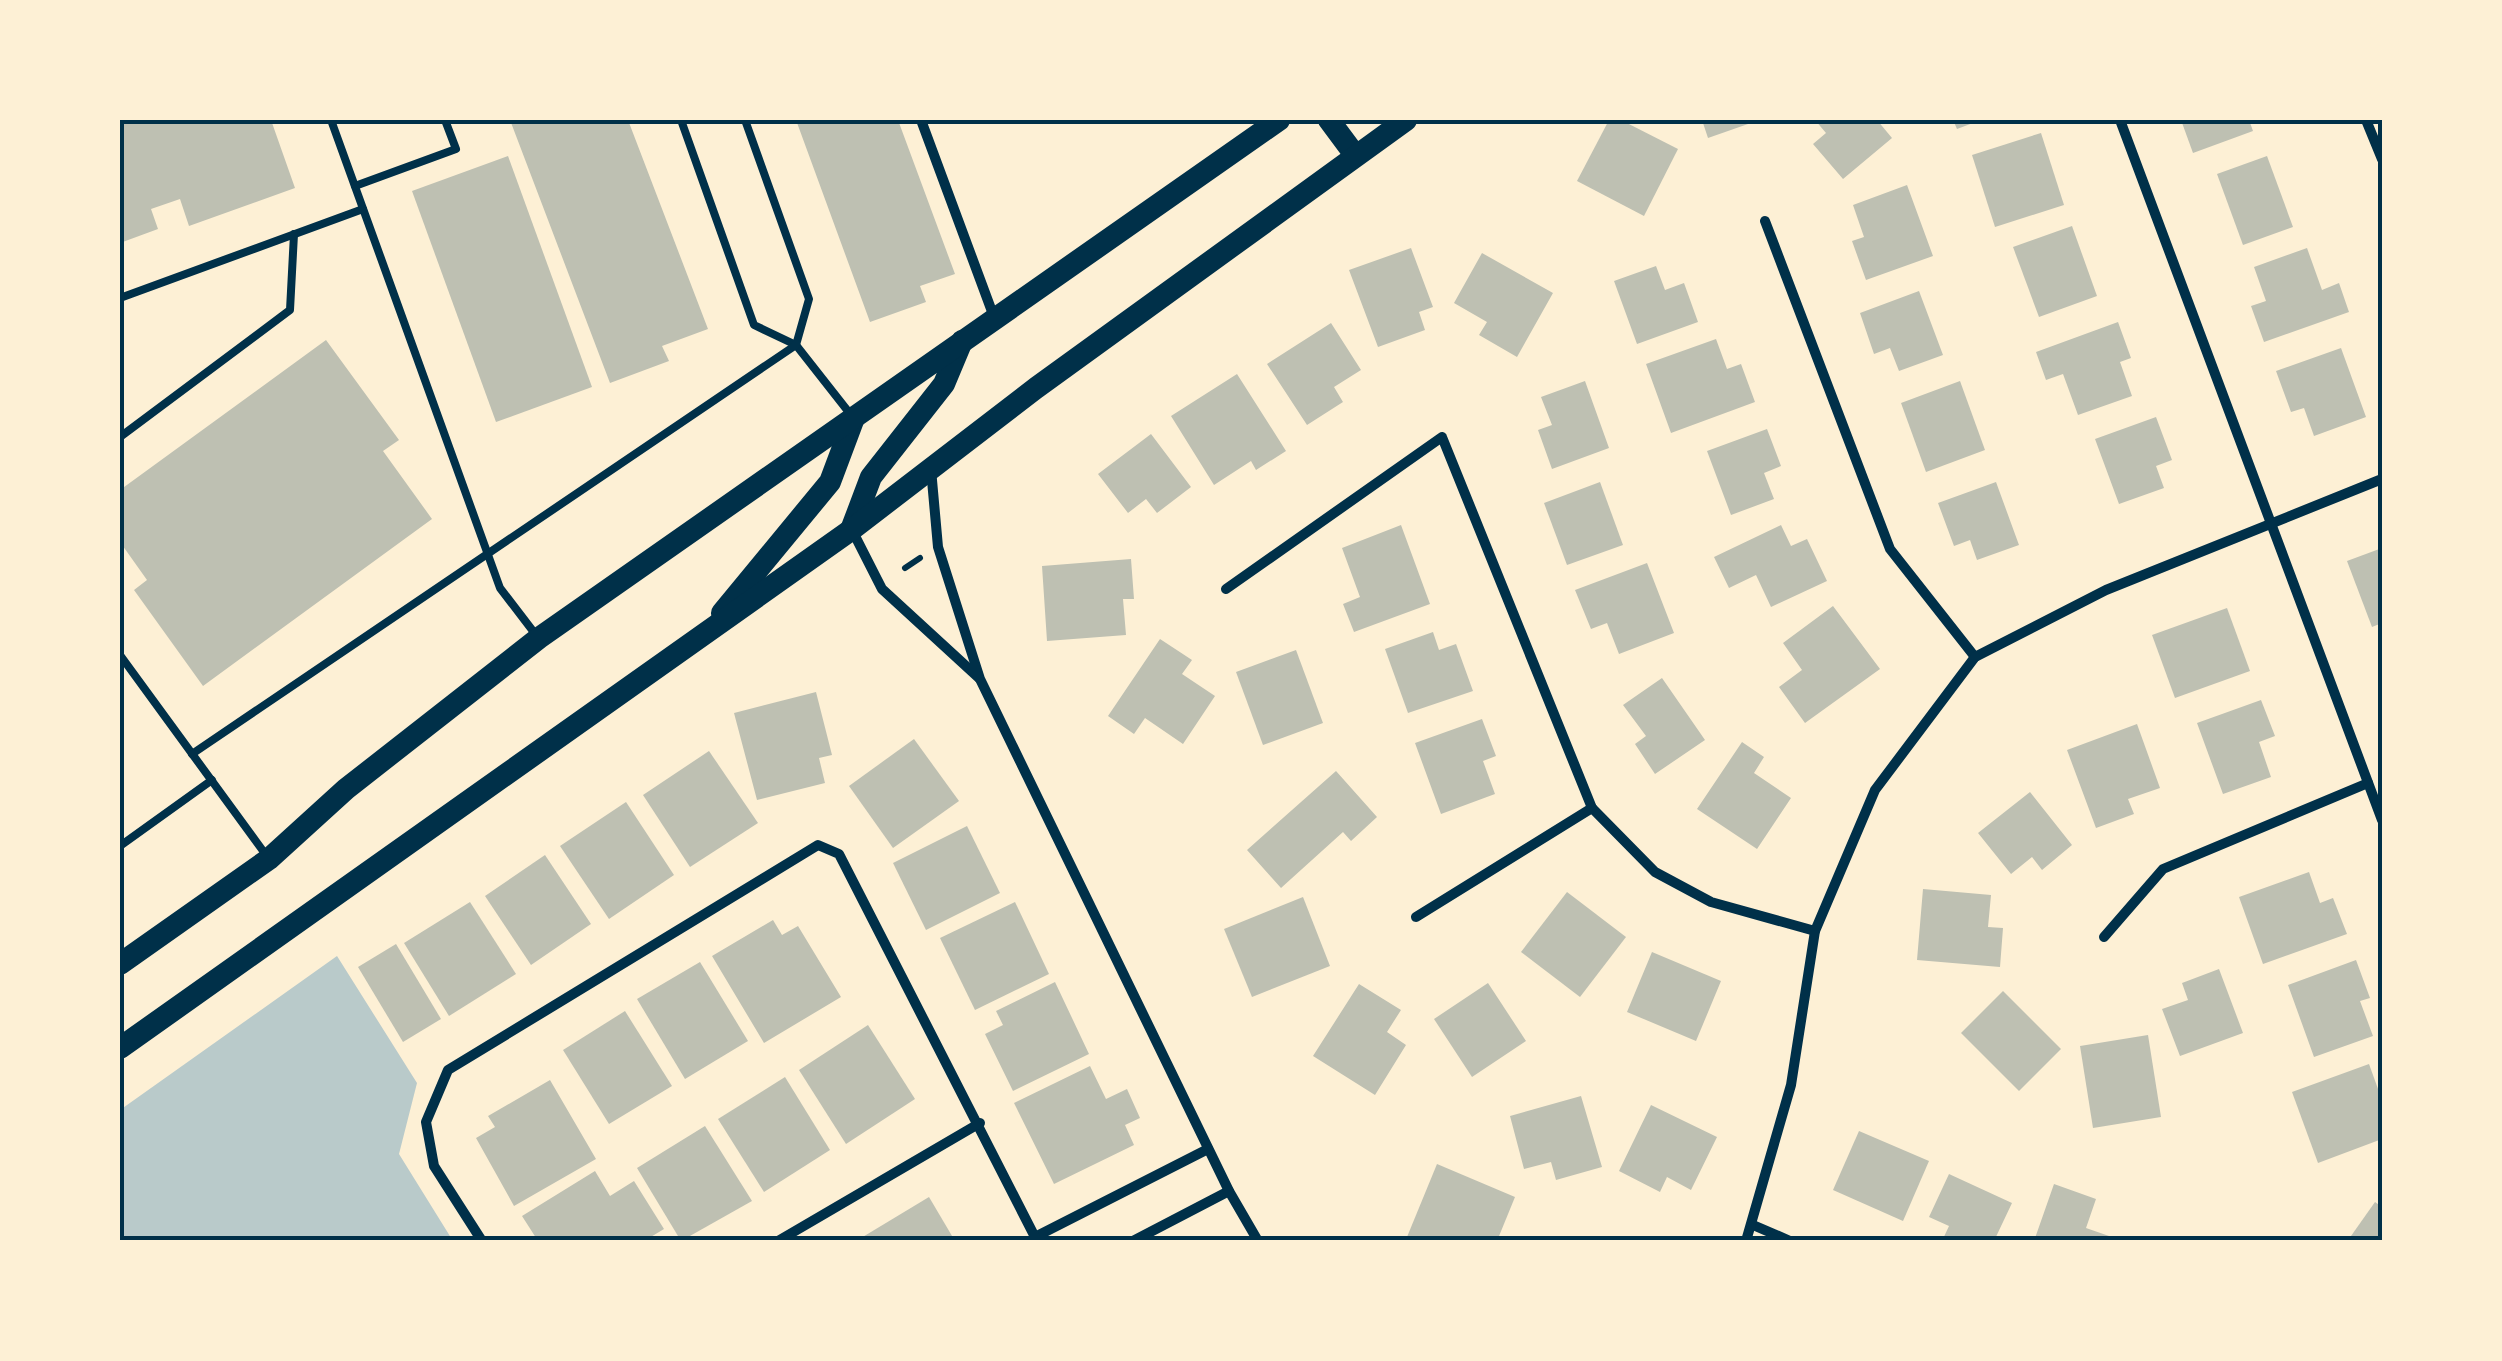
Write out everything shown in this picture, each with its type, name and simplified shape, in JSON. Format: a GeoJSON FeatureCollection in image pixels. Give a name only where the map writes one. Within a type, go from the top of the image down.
{"type":"FeatureCollection","features":[{"type":"Feature","properties":{"kind":"main road"},"geometry":{"type":"LineString","coordinates":[[120,964],[268,859],[346,789],[539,638],[1279,120]]}},
{"type":"Feature","properties":{"kind":"main road"},"geometry":{"type":"LineString","coordinates":[[1329,120],[1356,155]]}},
{"type":"Feature","properties":{"kind":"main road"},"geometry":{"type":"LineString","coordinates":[[120,1048],[851,530],[1406,120]]}},
{"type":"Feature","properties":{"kind":"main road"},"geometry":{"type":"LineString","coordinates":[[851,530],[871,477],[944,384],[962,341]]}},
{"type":"Feature","properties":{"kind":"main road"},"geometry":{"type":"LineString","coordinates":[[708,631],[788,527],[830,482],[854,418]]}},
{"type":"Feature","properties":{"kind":"street"},"geometry":{"type":"LineString","coordinates":[[922,120],[995,318]]}},
{"type":"Feature","properties":{"kind":"street"},"geometry":{"type":"LineString","coordinates":[[2120,120],[2382,820]]}},
{"type":"Feature","properties":{"kind":"street"},"geometry":{"type":"LineString","coordinates":[[2366,120],[2382,159]]}},
{"type":"Feature","properties":{"kind":"street"},"geometry":{"type":"LineString","coordinates":[[1764,221],[1890,549],[1974,657]]}},
{"type":"Feature","properties":{"kind":"street"},"geometry":{"type":"LineString","coordinates":[[1226,589],[1442,437],[1592,808],[1655,872],[1711,902],[1815,931]]}},
{"type":"Feature","properties":{"kind":"street"},"geometry":{"type":"LineString","coordinates":[[931,469],[938,547],[980,679],[1208,1149],[1258,1241]]}},
{"type":"Feature","properties":{"kind":"street"},"geometry":{"type":"LineString","coordinates":[[1746,1241],[1792,1085],[1815,931],[1875,790],[1974,657],[2106,590],[2271,520],[2382,479]]}},
{"type":"Feature","properties":{"kind":"street"},"geometry":{"type":"LineString","coordinates":[[851,530],[882,589],[980,679]]}},
{"type":"Feature","properties":{"kind":"street"},"geometry":{"type":"LineString","coordinates":[[2104,937],[2163,868],[2368,782]]}},
{"type":"Feature","properties":{"kind":"street"},"geometry":{"type":"LineString","coordinates":[[1416,917],[1592,808]]}},
{"type":"Feature","properties":{"kind":"street"},"geometry":{"type":"LineString","coordinates":[[482,1241],[434,1166],[426,1122],[448,1070],[818,845],[839,854],[1036,1239],[1208,1149]]}},
{"type":"Feature","properties":{"kind":"street"},"geometry":{"type":"LineString","coordinates":[[778,1241],[980,1123]]}},
{"type":"Feature","properties":{"kind":"street"},"geometry":{"type":"LineString","coordinates":[[1133,1241],[1229,1191]]}},
{"type":"Feature","properties":{"kind":"street"},"geometry":{"type":"LineString","coordinates":[[1753,1225],[1790,1241]]}},
{"type":"Feature","properties":{"kind":"lane"},"geometry":{"type":"LineString","coordinates":[[331,120],[500,588],[539,638]]}},
{"type":"Feature","properties":{"kind":"lane"},"geometry":{"type":"LineString","coordinates":[[354,186],[456,149],[445,120]]}},
{"type":"Feature","properties":{"kind":"lane"},"geometry":{"type":"LineString","coordinates":[[681,120],[754,325],[796,345],[854,418]]}},
{"type":"Feature","properties":{"kind":"lane"},"geometry":{"type":"LineString","coordinates":[[192,754],[796,345],[810,299],[745,120]]}},
{"type":"Feature","properties":{"kind":"lane"},"geometry":{"type":"LineString","coordinates":[[120,298],[363,209]]}},
{"type":"Feature","properties":{"kind":"lane"},"geometry":{"type":"LineString","coordinates":[[120,437],[290,310],[294,234]]}},
{"type":"Feature","properties":{"kind":"lane"},"geometry":{"type":"LineString","coordinates":[[120,655],[268,859]]}},
{"type":"Feature","properties":{"kind":"lane"},"geometry":{"type":"LineString","coordinates":[[120,846],[212,780]]}},
{"type":"Feature","properties":{"kind":"path"},"geometry":{"type":"LineString","coordinates":[[905,568],[920,558]]}},
{"type":"Feature","properties":{"kind":"shaded area"},"geometry":{"type":"Polygon","coordinates":[[[337,956],[417,1083],[399,1154],[453,1241],[120,1241],[120,1110],[337,956]]]}},
{"type":"Feature","properties":{"kind":"building"},"geometry":{"type":"Polygon","coordinates":[[[120,120],[271,120],[295,188],[189,226],[180,199],[151,209],[158,229],[120,243],[120,120]]]}},
{"type":"Feature","properties":{"kind":"building"},"geometry":{"type":"Polygon","coordinates":[[[510,120],[628,120],[708,329],[662,346],[669,361],[610,383],[510,120]]]}},
{"type":"Feature","properties":{"kind":"building"},"geometry":{"type":"Polygon","coordinates":[[[796,120],[898,120],[955,274],[920,286],[926,302],[870,322],[796,120]]]}},
{"type":"Feature","properties":{"kind":"building"},"geometry":{"type":"Polygon","coordinates":[[[1609,120],[1621,120],[1678,149],[1644,216],[1577,181],[1609,120]]]}},
{"type":"Feature","properties":{"kind":"building"},"geometry":{"type":"Polygon","coordinates":[[[1702,120],[1747,120],[1748,124],[1708,138],[1702,120]]]}},
{"type":"Feature","properties":{"kind":"building"},"geometry":{"type":"Polygon","coordinates":[[[1815,120],[1877,120],[1892,138],[1843,179],[1813,144],[1826,133],[1815,120]]]}},
{"type":"Feature","properties":{"kind":"building"},"geometry":{"type":"Polygon","coordinates":[[[1953,120],[1981,120],[1957,129],[1953,120]]]}},
{"type":"Feature","properties":{"kind":"building"},"geometry":{"type":"Polygon","coordinates":[[[2181,120],[2249,120],[2253,131],[2193,153],[2181,120]]]}},
{"type":"Feature","properties":{"kind":"building"},"geometry":{"type":"Polygon","coordinates":[[[2041,133],[2064,205],[1995,227],[1972,155],[2041,133]]]}},
{"type":"Feature","properties":{"kind":"building"},"geometry":{"type":"Polygon","coordinates":[[[508,156],[592,387],[496,422],[412,191],[508,156]]]}},
{"type":"Feature","properties":{"kind":"building"},"geometry":{"type":"Polygon","coordinates":[[[2267,156],[2293,227],[2243,245],[2217,174],[2267,156]]]}},
{"type":"Feature","properties":{"kind":"building"},"geometry":{"type":"Polygon","coordinates":[[[1907,185],[1933,256],[1866,280],[1852,241],[1864,237],[1853,205],[1907,185]]]}},
{"type":"Feature","properties":{"kind":"building"},"geometry":{"type":"Polygon","coordinates":[[[2072,226],[2097,296],[2039,317],[2013,247],[2072,226]]]}},
{"type":"Feature","properties":{"kind":"building"},"geometry":{"type":"Polygon","coordinates":[[[1411,248],[1433,307],[1419,312],[1425,330],[1378,347],[1349,270],[1411,248]]]}},
{"type":"Feature","properties":{"kind":"building"},"geometry":{"type":"Polygon","coordinates":[[[2307,248],[2322,290],[2339,283],[2349,312],[2264,342],[2251,306],[2266,301],[2254,267],[2307,248]]]}},
{"type":"Feature","properties":{"kind":"building"},"geometry":{"type":"Polygon","coordinates":[[[1482,253],[1553,293],[1517,357],[1479,335],[1487,322],[1454,303],[1482,253]]]}},
{"type":"Feature","properties":{"kind":"building"},"geometry":{"type":"Polygon","coordinates":[[[1656,266],[1665,290],[1684,283],[1698,322],[1637,344],[1614,281],[1656,266]]]}},
{"type":"Feature","properties":{"kind":"building"},"geometry":{"type":"Polygon","coordinates":[[[1919,291],[1943,355],[1899,371],[1890,348],[1874,354],[1860,313],[1919,291]]]}},
{"type":"Feature","properties":{"kind":"building"},"geometry":{"type":"Polygon","coordinates":[[[2118,322],[2131,358],[2120,362],[2132,396],[2078,415],[2063,374],[2046,380],[2036,352],[2118,322]]]}},
{"type":"Feature","properties":{"kind":"building"},"geometry":{"type":"Polygon","coordinates":[[[1331,323],[1361,370],[1334,387],[1343,402],[1307,425],[1267,364],[1331,323]]]}},
{"type":"Feature","properties":{"kind":"building"},"geometry":{"type":"Polygon","coordinates":[[[1716,339],[1727,369],[1741,364],[1755,402],[1671,433],[1646,364],[1716,339]]]}},
{"type":"Feature","properties":{"kind":"building"},"geometry":{"type":"Polygon","coordinates":[[[326,340],[399,440],[383,451],[432,519],[203,686],[134,590],[147,580],[120,542],[120,490],[326,340]]]}},
{"type":"Feature","properties":{"kind":"building"},"geometry":{"type":"Polygon","coordinates":[[[2341,348],[2366,417],[2314,436],[2304,408],[2291,412],[2276,371],[2341,348]]]}},
{"type":"Feature","properties":{"kind":"building"},"geometry":{"type":"Polygon","coordinates":[[[1237,374],[1286,451],[1256,470],[1251,461],[1214,485],[1171,416],[1237,374]]]}},
{"type":"Feature","properties":{"kind":"building"},"geometry":{"type":"Polygon","coordinates":[[[1585,381],[1609,448],[1552,469],[1538,430],[1552,425],[1541,397],[1585,381]]]}},
{"type":"Feature","properties":{"kind":"building"},"geometry":{"type":"Polygon","coordinates":[[[1960,381],[1985,450],[1926,472],[1901,403],[1960,381]]]}},
{"type":"Feature","properties":{"kind":"building"},"geometry":{"type":"Polygon","coordinates":[[[2156,417],[2172,460],[2156,466],[2164,488],[2119,504],[2095,439],[2156,417]]]}},
{"type":"Feature","properties":{"kind":"building"},"geometry":{"type":"Polygon","coordinates":[[[1767,429],[1781,466],[1764,473],[1774,499],[1731,515],[1707,451],[1767,429]]]}},
{"type":"Feature","properties":{"kind":"building"},"geometry":{"type":"Polygon","coordinates":[[[1151,434],[1191,487],[1157,513],[1146,499],[1128,513],[1098,474],[1151,434]]]}},
{"type":"Feature","properties":{"kind":"building"},"geometry":{"type":"Polygon","coordinates":[[[1600,482],[1623,545],[1567,565],[1544,503],[1600,482]]]}},
{"type":"Feature","properties":{"kind":"building"},"geometry":{"type":"Polygon","coordinates":[[[1996,482],[2019,545],[1977,560],[1970,540],[1954,546],[1938,503],[1996,482]]]}},
{"type":"Feature","properties":{"kind":"building"},"geometry":{"type":"Polygon","coordinates":[[[1401,525],[1430,604],[1354,632],[1343,604],[1360,597],[1342,548],[1401,525]]]}},
{"type":"Feature","properties":{"kind":"building"},"geometry":{"type":"Polygon","coordinates":[[[1781,525],[1791,546],[1807,539],[1827,581],[1771,607],[1756,575],[1729,588],[1714,557],[1781,525]]]}},
{"type":"Feature","properties":{"kind":"building"},"geometry":{"type":"Polygon","coordinates":[[[2382,548],[2382,623],[2372,627],[2347,561],[2382,548]]]}},
{"type":"Feature","properties":{"kind":"building"},"geometry":{"type":"Polygon","coordinates":[[[1131,559],[1134,599],[1123,599],[1126,635],[1047,641],[1042,566],[1131,559]]]}},
{"type":"Feature","properties":{"kind":"building"},"geometry":{"type":"Polygon","coordinates":[[[1647,563],[1674,633],[1619,654],[1607,623],[1591,629],[1575,590],[1647,563]]]}},
{"type":"Feature","properties":{"kind":"building"},"geometry":{"type":"Polygon","coordinates":[[[1833,606],[1880,669],[1805,723],[1779,687],[1802,670],[1783,643],[1833,606]]]}},
{"type":"Feature","properties":{"kind":"building"},"geometry":{"type":"Polygon","coordinates":[[[2227,608],[2250,671],[2175,698],[2152,635],[2227,608]]]}},
{"type":"Feature","properties":{"kind":"building"},"geometry":{"type":"Polygon","coordinates":[[[1433,632],[1439,650],[1456,644],[1473,691],[1408,713],[1385,649],[1433,632]]]}},
{"type":"Feature","properties":{"kind":"building"},"geometry":{"type":"Polygon","coordinates":[[[1160,639],[1192,660],[1182,674],[1215,696],[1183,744],[1145,718],[1134,734],[1108,716],[1160,639]]]}},
{"type":"Feature","properties":{"kind":"building"},"geometry":{"type":"Polygon","coordinates":[[[1296,650],[1323,723],[1263,745],[1236,672],[1296,650]]]}},
{"type":"Feature","properties":{"kind":"building"},"geometry":{"type":"Polygon","coordinates":[[[1662,678],[1705,740],[1655,774],[1635,744],[1646,736],[1623,705],[1662,678]]]}},
{"type":"Feature","properties":{"kind":"building"},"geometry":{"type":"Polygon","coordinates":[[[816,692],[832,755],[819,758],[825,783],[757,800],[734,713],[816,692]]]}},
{"type":"Feature","properties":{"kind":"building"},"geometry":{"type":"Polygon","coordinates":[[[2261,700],[2275,736],[2259,742],[2271,777],[2223,794],[2197,723],[2261,700]]]}},
{"type":"Feature","properties":{"kind":"building"},"geometry":{"type":"Polygon","coordinates":[[[1482,719],[1496,756],[1483,761],[1495,794],[1441,814],[1415,743],[1482,719]]]}},
{"type":"Feature","properties":{"kind":"building"},"geometry":{"type":"Polygon","coordinates":[[[2137,724],[2160,788],[2128,799],[2134,814],[2096,828],[2067,750],[2137,724]]]}},
{"type":"Feature","properties":{"kind":"building"},"geometry":{"type":"Polygon","coordinates":[[[914,739],[959,801],[893,848],[849,786],[914,739]]]}},
{"type":"Feature","properties":{"kind":"building"},"geometry":{"type":"Polygon","coordinates":[[[1742,742],[1764,757],[1754,773],[1791,798],[1757,849],[1697,809],[1742,742]]]}},
{"type":"Feature","properties":{"kind":"building"},"geometry":{"type":"Polygon","coordinates":[[[709,751],[758,823],[690,867],[643,795],[709,751]]]}},
{"type":"Feature","properties":{"kind":"building"},"geometry":{"type":"Polygon","coordinates":[[[1336,771],[1377,817],[1351,841],[1343,832],[1281,888],[1247,850],[1336,771]]]}},
{"type":"Feature","properties":{"kind":"building"},"geometry":{"type":"Polygon","coordinates":[[[2030,792],[2072,845],[2042,870],[2032,857],[2011,874],[1978,833],[2030,792]]]}},
{"type":"Feature","properties":{"kind":"building"},"geometry":{"type":"Polygon","coordinates":[[[626,802],[674,875],[609,919],[560,846],[626,802]]]}},
{"type":"Feature","properties":{"kind":"building"},"geometry":{"type":"Polygon","coordinates":[[[967,826],[1000,893],[926,930],[893,863],[967,826]]]}},
{"type":"Feature","properties":{"kind":"building"},"geometry":{"type":"Polygon","coordinates":[[[545,855],[591,924],[531,965],[485,896],[545,855]]]}},
{"type":"Feature","properties":{"kind":"building"},"geometry":{"type":"Polygon","coordinates":[[[2309,872],[2320,903],[2333,898],[2347,934],[2263,964],[2239,897],[2309,872]]]}},
{"type":"Feature","properties":{"kind":"building"},"geometry":{"type":"Polygon","coordinates":[[[1923,889],[1991,895],[1988,927],[2003,928],[2000,967],[1917,960],[1923,889]]]}},
{"type":"Feature","properties":{"kind":"building"},"geometry":{"type":"Polygon","coordinates":[[[1567,892],[1626,937],[1580,997],[1521,952],[1567,892]]]}},
{"type":"Feature","properties":{"kind":"building"},"geometry":{"type":"Polygon","coordinates":[[[1303,897],[1330,966],[1252,997],[1224,929],[1303,897]]]}},
{"type":"Feature","properties":{"kind":"building"},"geometry":{"type":"Polygon","coordinates":[[[470,902],[516,974],[449,1016],[404,943],[470,902]]]}},
{"type":"Feature","properties":{"kind":"building"},"geometry":{"type":"Polygon","coordinates":[[[1015,902],[1049,974],[975,1010],[940,938],[1015,902]]]}},
{"type":"Feature","properties":{"kind":"building"},"geometry":{"type":"Polygon","coordinates":[[[773,920],[782,935],[798,926],[841,997],[764,1043],[712,956],[773,920]]]}},
{"type":"Feature","properties":{"kind":"building"},"geometry":{"type":"Polygon","coordinates":[[[396,944],[441,1019],[403,1042],[358,967],[396,944]]]}},
{"type":"Feature","properties":{"kind":"building"},"geometry":{"type":"Polygon","coordinates":[[[1652,952],[1721,981],[1696,1041],[1627,1012],[1652,952]]]}},
{"type":"Feature","properties":{"kind":"building"},"geometry":{"type":"Polygon","coordinates":[[[2356,960],[2370,998],[2360,1001],[2373,1036],[2314,1057],[2288,985],[2356,960]]]}},
{"type":"Feature","properties":{"kind":"building"},"geometry":{"type":"Polygon","coordinates":[[[700,962],[748,1041],[685,1079],[637,999],[700,962]]]}},
{"type":"Feature","properties":{"kind":"building"},"geometry":{"type":"Polygon","coordinates":[[[2219,969],[2243,1033],[2180,1056],[2162,1009],[2188,1000],[2182,983],[2219,969]]]}},
{"type":"Feature","properties":{"kind":"building"},"geometry":{"type":"Polygon","coordinates":[[[1055,982],[1089,1054],[1013,1091],[985,1034],[1003,1025],[996,1011],[1055,982]]]}},
{"type":"Feature","properties":{"kind":"building"},"geometry":{"type":"Polygon","coordinates":[[[1488,983],[1526,1041],[1472,1077],[1434,1019],[1488,983]]]}},
{"type":"Feature","properties":{"kind":"building"},"geometry":{"type":"Polygon","coordinates":[[[1359,984],[1401,1010],[1387,1032],[1406,1045],[1375,1095],[1313,1056],[1359,984]]]}},
{"type":"Feature","properties":{"kind":"building"},"geometry":{"type":"Polygon","coordinates":[[[2003,991],[2061,1049],[2019,1091],[1961,1033],[2003,991]]]}},
{"type":"Feature","properties":{"kind":"building"},"geometry":{"type":"Polygon","coordinates":[[[625,1011],[672,1086],[609,1124],[563,1050],[625,1011]]]}},
{"type":"Feature","properties":{"kind":"building"},"geometry":{"type":"Polygon","coordinates":[[[868,1025],[915,1099],[846,1144],[799,1070],[868,1025]]]}},
{"type":"Feature","properties":{"kind":"building"},"geometry":{"type":"Polygon","coordinates":[[[2148,1035],[2161,1117],[2093,1128],[2080,1046],[2148,1035]]]}},
{"type":"Feature","properties":{"kind":"building"},"geometry":{"type":"Polygon","coordinates":[[[2369,1064],[2382,1100],[2382,1139],[2318,1163],[2292,1092],[2369,1064]]]}},
{"type":"Feature","properties":{"kind":"building"},"geometry":{"type":"Polygon","coordinates":[[[1090,1066],[1106,1099],[1127,1089],[1140,1118],[1125,1125],[1134,1145],[1054,1184],[1014,1103],[1090,1066]]]}},
{"type":"Feature","properties":{"kind":"building"},"geometry":{"type":"Polygon","coordinates":[[[785,1077],[830,1150],[764,1192],[718,1119],[785,1077]]]}},
{"type":"Feature","properties":{"kind":"building"},"geometry":{"type":"Polygon","coordinates":[[[550,1080],[596,1159],[514,1206],[476,1138],[495,1127],[488,1116],[550,1080]]]}},
{"type":"Feature","properties":{"kind":"building"},"geometry":{"type":"Polygon","coordinates":[[[1581,1096],[1602,1167],[1556,1180],[1551,1162],[1524,1169],[1510,1116],[1581,1096]]]}},
{"type":"Feature","properties":{"kind":"building"},"geometry":{"type":"Polygon","coordinates":[[[1651,1105],[1717,1137],[1691,1190],[1667,1177],[1660,1192],[1619,1171],[1651,1105]]]}},
{"type":"Feature","properties":{"kind":"building"},"geometry":{"type":"Polygon","coordinates":[[[705,1126],[752,1201],[681,1241],[637,1168],[705,1126]]]}},
{"type":"Feature","properties":{"kind":"building"},"geometry":{"type":"Polygon","coordinates":[[[1859,1131],[1929,1161],[1903,1221],[1833,1190],[1859,1131]]]}},
{"type":"Feature","properties":{"kind":"building"},"geometry":{"type":"Polygon","coordinates":[[[1437,1164],[1515,1197],[1497,1241],[1418,1241],[1407,1237],[1437,1164]]]}},
{"type":"Feature","properties":{"kind":"building"},"geometry":{"type":"Polygon","coordinates":[[[595,1171],[610,1196],[634,1181],[664,1229],[644,1241],[538,1241],[522,1216],[595,1171]]]}},
{"type":"Feature","properties":{"kind":"building"},"geometry":{"type":"Polygon","coordinates":[[[1949,1174],[2012,1203],[1994,1241],[1942,1241],[1949,1226],[1929,1217],[1949,1174]]]}},
{"type":"Feature","properties":{"kind":"building"},"geometry":{"type":"Polygon","coordinates":[[[2054,1184],[2096,1199],[2086,1228],[2109,1236],[2108,1241],[2034,1241],[2054,1184]]]}},
{"type":"Feature","properties":{"kind":"building"},"geometry":{"type":"Polygon","coordinates":[[[929,1197],[955,1241],[862,1241],[861,1238],[929,1197]]]}},
{"type":"Feature","properties":{"kind":"building"},"geometry":{"type":"Polygon","coordinates":[[[2375,1202],[2382,1207],[2382,1241],[2357,1241],[2351,1236],[2375,1202]]]}}]}
